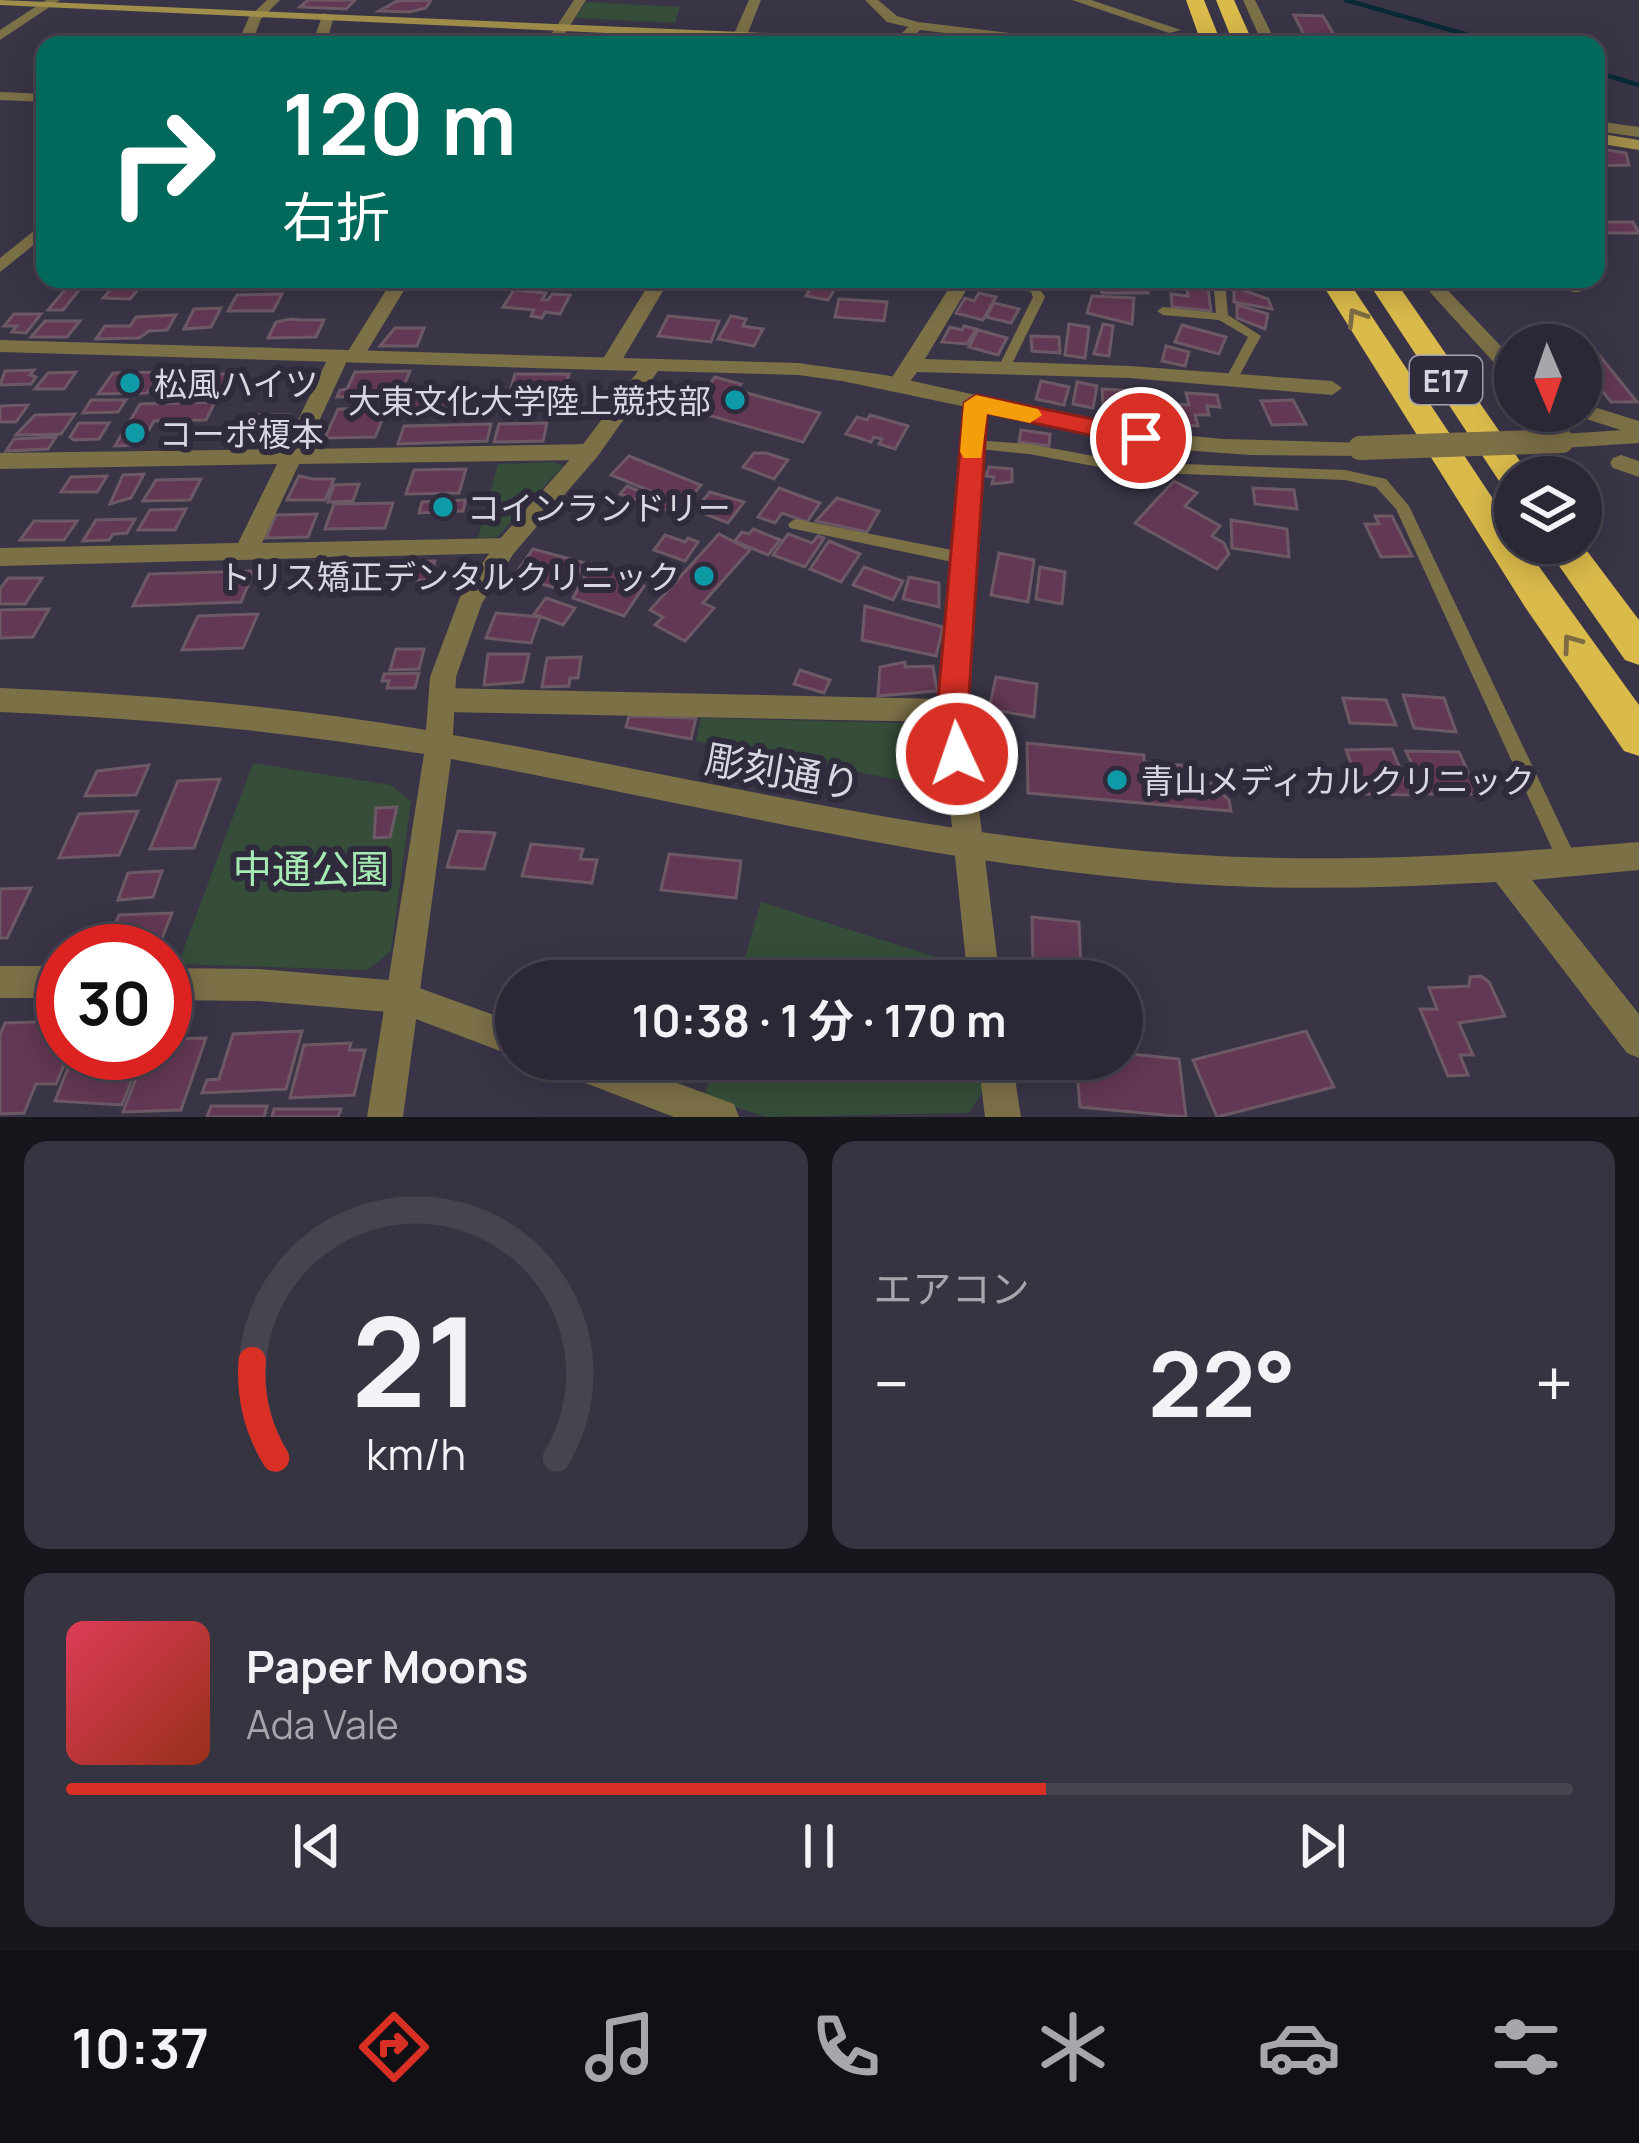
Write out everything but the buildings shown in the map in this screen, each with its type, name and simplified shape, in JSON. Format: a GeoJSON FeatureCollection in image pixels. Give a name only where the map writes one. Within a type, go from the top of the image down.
{"type":"FeatureCollection","features":[{"type":"Feature","properties":{"kind":"highway"},"geometry":{"type":"LineString","coordinates":[[1195,0],[1209,36]]}},
{"type":"Feature","properties":{"kind":"highway"},"geometry":{"type":"LineString","coordinates":[[1225,0],[1240,36]]}},
{"type":"Feature","properties":{"kind":"highway","name":"E17"},"geometry":{"type":"LineString","coordinates":[[1339,288],[1538,597],[1639,738]]}},
{"type":"Feature","properties":{"kind":"highway","name":"E17"},"geometry":{"type":"LineString","coordinates":[[1386,288],[1499,456]]}},
{"type":"Feature","properties":{"kind":"highway"},"geometry":{"type":"LineString","coordinates":[[1576,564],[1639,649]]}},
{"type":"Feature","properties":{"kind":"main road"},"geometry":{"type":"LineString","coordinates":[[0,1],[138,3],[698,36]]}},
{"type":"Feature","properties":{"kind":"main road"},"geometry":{"type":"LineString","coordinates":[[1605,139],[1639,145]]}},
{"type":"Feature","properties":{"kind":"street"},"geometry":{"type":"LineString","coordinates":[[248,36],[260,12],[274,0]]}},
{"type":"Feature","properties":{"kind":"street"},"geometry":{"type":"LineString","coordinates":[[557,36],[580,0]]}},
{"type":"Feature","properties":{"kind":"street"},"geometry":{"type":"LineString","coordinates":[[739,36],[755,0]]}},
{"type":"Feature","properties":{"kind":"street"},"geometry":{"type":"LineString","coordinates":[[871,0],[892,19],[917,26],[1002,36]]}},
{"type":"Feature","properties":{"kind":"street"},"geometry":{"type":"LineString","coordinates":[[1078,0],[1174,30]]}},
{"type":"Feature","properties":{"kind":"street"},"geometry":{"type":"LineString","coordinates":[[1249,0],[1266,36]]}},
{"type":"Feature","properties":{"kind":"street"},"geometry":{"type":"LineString","coordinates":[[0,36],[51,2]]}},
{"type":"Feature","properties":{"kind":"street"},"geometry":{"type":"LineString","coordinates":[[322,36],[328,16]]}},
{"type":"Feature","properties":{"kind":"street"},"geometry":{"type":"LineString","coordinates":[[911,36],[917,26]]}},
{"type":"Feature","properties":{"kind":"street"},"geometry":{"type":"LineString","coordinates":[[0,96],[36,98]]}},
{"type":"Feature","properties":{"kind":"street"},"geometry":{"type":"LineString","coordinates":[[1605,127],[1639,132]]}},
{"type":"Feature","properties":{"kind":"street"},"geometry":{"type":"LineString","coordinates":[[0,267],[36,235]]}},
{"type":"Feature","properties":{"kind":"street"},"geometry":{"type":"LineString","coordinates":[[245,552],[346,356],[395,288]]}},
{"type":"Feature","properties":{"kind":"street"},"geometry":{"type":"LineString","coordinates":[[611,362],[656,288]]}},
{"type":"Feature","properties":{"kind":"street"},"geometry":{"type":"LineString","coordinates":[[905,374],[958,288]]}},
{"type":"Feature","properties":{"kind":"street"},"geometry":{"type":"LineString","coordinates":[[1435,288],[1494,351]]}},
{"type":"Feature","properties":{"kind":"street"},"geometry":{"type":"LineString","coordinates":[[2,350],[611,362],[905,374],[1004,368],[1332,388]]}},
{"type":"Feature","properties":{"kind":"street"},"geometry":{"type":"LineString","coordinates":[[386,1117],[439,745],[443,676],[471,598],[506,548],[590,452],[653,364]]}},
{"type":"Feature","properties":{"kind":"street"},"geometry":{"type":"LineString","coordinates":[[905,374],[976,403],[1208,447],[1360,448],[1562,441],[1639,433]]}},
{"type":"Feature","properties":{"kind":"street"},"geometry":{"type":"LineString","coordinates":[[976,403],[953,711],[981,960]]}},
{"type":"Feature","properties":{"kind":"street"},"geometry":{"type":"LineString","coordinates":[[1602,418],[1639,433]]}},
{"type":"Feature","properties":{"kind":"street"},"geometry":{"type":"LineString","coordinates":[[0,460],[590,452]]}},
{"type":"Feature","properties":{"kind":"street"},"geometry":{"type":"LineString","coordinates":[[0,557],[506,548]]}},
{"type":"Feature","properties":{"kind":"street","name":"彫刻通り"},"geometry":{"type":"LineString","coordinates":[[0,700],[67,700],[280,718],[965,841],[1113,862],[1231,872],[1377,875],[1633,856]]}},
{"type":"Feature","properties":{"kind":"street"},"geometry":{"type":"LineString","coordinates":[[443,700],[953,711]]}},
{"type":"Feature","properties":{"kind":"street"},"geometry":{"type":"LineString","coordinates":[[1505,869],[1639,1041]]}},
{"type":"Feature","properties":{"kind":"street"},"geometry":{"type":"LineString","coordinates":[[0,982],[36,982]]}},
{"type":"Feature","properties":{"kind":"street"},"geometry":{"type":"LineString","coordinates":[[192,984],[400,997],[495,1032]]}},
{"type":"Feature","properties":{"kind":"street"},"geometry":{"type":"LineString","coordinates":[[622,1080],[721,1117]]}},
{"type":"Feature","properties":{"kind":"street"},"geometry":{"type":"LineString","coordinates":[[998,1080],[1004,1117]]}},
{"type":"Feature","properties":{"kind":"lane"},"geometry":{"type":"LineString","coordinates":[[1004,368],[1039,297],[1027,288]]}},
{"type":"Feature","properties":{"kind":"lane"},"geometry":{"type":"LineString","coordinates":[[1220,288],[1222,317]]}},
{"type":"Feature","properties":{"kind":"lane"},"geometry":{"type":"LineString","coordinates":[[1162,311],[1222,317],[1255,335],[1231,380]]}},
{"type":"Feature","properties":{"kind":"lane"},"geometry":{"type":"LineString","coordinates":[[973,445],[1030,448],[1126,467],[1346,475],[1381,483],[1402,506],[1568,862]]}},
{"type":"Feature","properties":{"kind":"lane"},"geometry":{"type":"LineString","coordinates":[[795,524],[962,558]]}},
{"type":"Feature","properties":{"kind":"green space"},"geometry":{"type":"Polygon","coordinates":[[[586,2],[680,7],[675,23],[575,18],[586,2]]]}},
{"type":"Feature","properties":{"kind":"green space"},"geometry":{"type":"Polygon","coordinates":[[[554,462],[563,466],[497,537],[478,538],[498,464],[554,462]]]}},
{"type":"Feature","properties":{"kind":"green space"},"geometry":{"type":"Polygon","coordinates":[[[701,718],[939,724],[946,789],[696,741],[701,718]]]}},
{"type":"Feature","properties":{"kind":"green space","name":"中通公園"},"geometry":{"type":"Polygon","coordinates":[[[253,763],[391,785],[411,801],[391,951],[368,970],[192,964],[192,926],[253,763]]]}},
{"type":"Feature","properties":{"kind":"green space"},"geometry":{"type":"Polygon","coordinates":[[[761,902],[946,960],[744,960],[761,902]]]}},
{"type":"Feature","properties":{"kind":"green space"},"geometry":{"type":"Polygon","coordinates":[[[709,1080],[980,1080],[982,1093],[969,1113],[766,1117],[704,1097],[709,1080]]]}},
{"type":"Feature","properties":{"kind":"waterway"},"geometry":{"type":"LineString","coordinates":[[1346,0],[1472,36]]}},
{"type":"Feature","properties":{"kind":"waterway"},"geometry":{"type":"LineString","coordinates":[[1605,75],[1639,85]]}},
{"type":"Feature","properties":{"kind":"slow traffic"},"geometry":{"type":"LineString","coordinates":[[973,452],[976,403],[1030,415]]}},
{"type":"Feature","properties":{"kind":"place","name":"松風ハイツ"},"geometry":{"type":"Point","coordinates":[130,383]}},
{"type":"Feature","properties":{"kind":"place","name":"大東文化大学陸上競技部"},"geometry":{"type":"Point","coordinates":[735,400]}},
{"type":"Feature","properties":{"kind":"place","name":"コーポ榎本"},"geometry":{"type":"Point","coordinates":[135,433]}},
{"type":"Feature","properties":{"kind":"place","name":"コインランドリー"},"geometry":{"type":"Point","coordinates":[443,507]}},
{"type":"Feature","properties":{"kind":"place","name":"トリス矯正デンタルクリニック"},"geometry":{"type":"Point","coordinates":[704,576]}},
{"type":"Feature","properties":{"kind":"place","name":"青山メディカルクリニック"},"geometry":{"type":"Point","coordinates":[1117,780]}},
{"type":"Feature","properties":{"kind":"route"},"geometry":{"type":"LineString","coordinates":[[957,754],[953,711],[976,403],[1141,438]]}}]}
